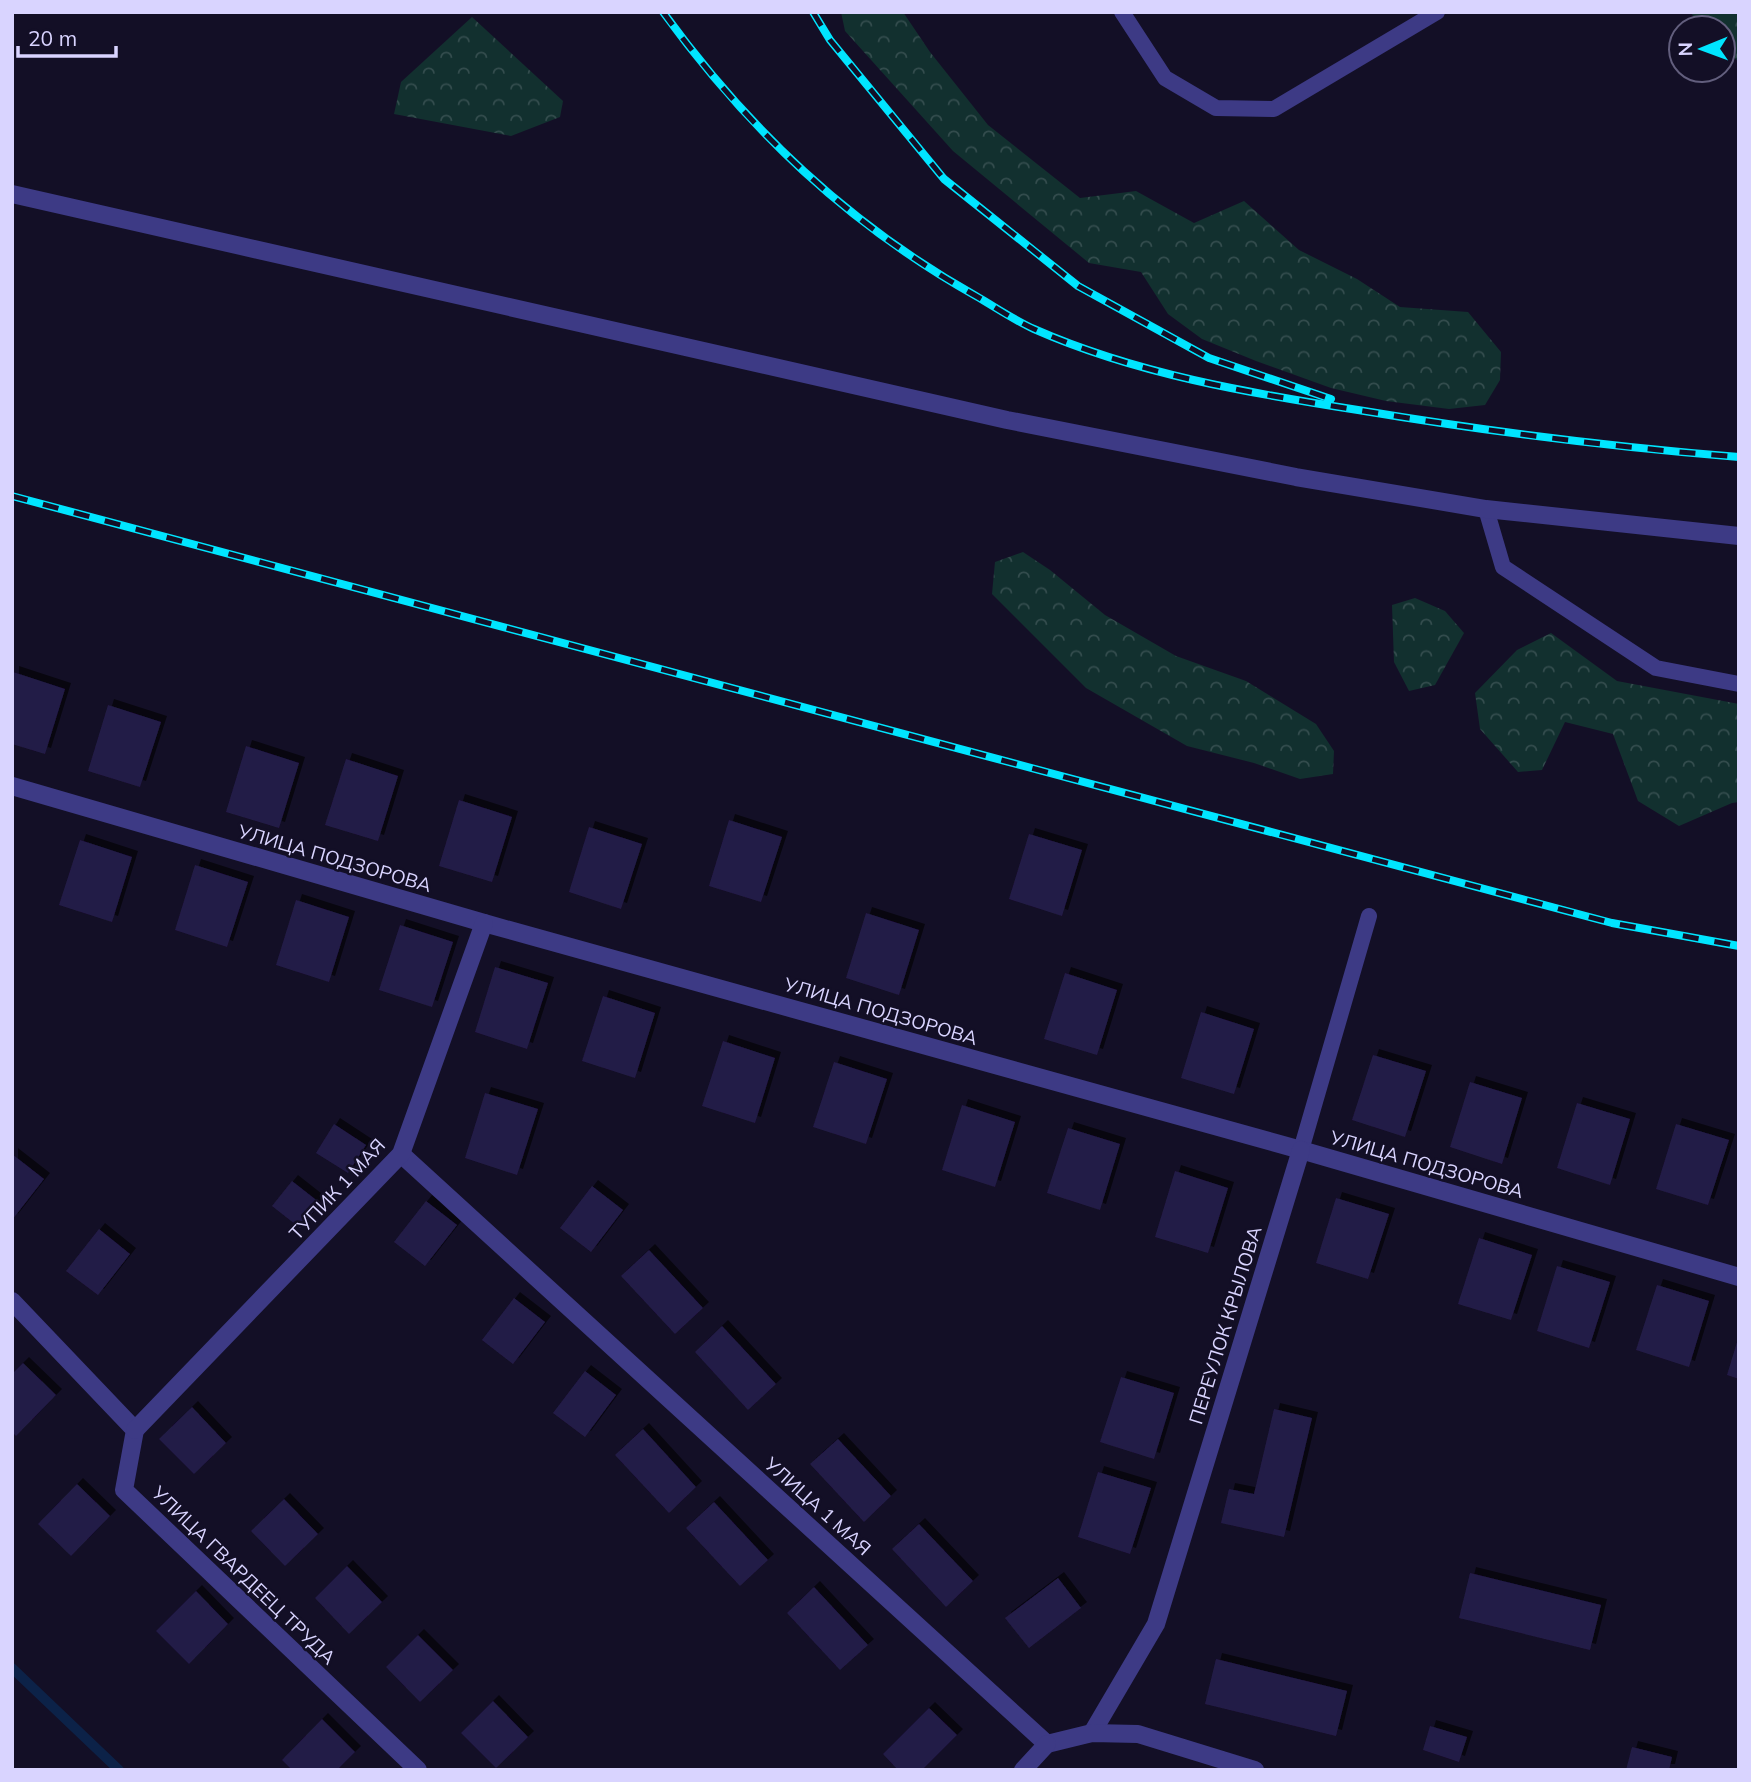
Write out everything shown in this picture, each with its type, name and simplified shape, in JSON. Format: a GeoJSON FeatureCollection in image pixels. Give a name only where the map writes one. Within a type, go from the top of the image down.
{"type":"FeatureCollection","features":[{"type":"Feature","properties":{"kind":"street"},"geometry":{"type":"LineString","coordinates":[[12,194],[1007,420],[1296,477],[1486,509],[1739,536]]}},
{"type":"Feature","properties":{"kind":"street","name":"УЛИЦА ПОДЗОРОВА"},"geometry":{"type":"LineString","coordinates":[[12,786],[484,923],[1301,1150],[1739,1277]]}},
{"type":"Feature","properties":{"kind":"street","name":"ТУПИК 1 МАЯ"},"geometry":{"type":"LineString","coordinates":[[135,1430],[401,1154],[484,923]]}},
{"type":"Feature","properties":{"kind":"street","name":"ПЕРЕУЛОК КРЫЛОВА"},"geometry":{"type":"LineString","coordinates":[[1092,1733],[1156,1624],[1301,1150]]}},
{"type":"Feature","properties":{"kind":"street","name":"УЛИЦА 1 МАЯ"},"geometry":{"type":"LineString","coordinates":[[401,1154],[1047,1744]]}},
{"type":"Feature","properties":{"kind":"street"},"geometry":{"type":"LineString","coordinates":[[12,1301],[135,1430]]}},
{"type":"Feature","properties":{"kind":"street","name":"УЛИЦА ГВАРДЕЕЦ ТРУДА"},"geometry":{"type":"LineString","coordinates":[[135,1430],[124,1490],[418,1770]]}},
{"type":"Feature","properties":{"kind":"street"},"geometry":{"type":"LineString","coordinates":[[1023,1770],[1047,1744],[1092,1733],[1138,1734],[1255,1770]]}},
{"type":"Feature","properties":{"kind":"lane"},"geometry":{"type":"LineString","coordinates":[[1122,12],[1165,78],[1216,108],[1274,109],[1437,12]]}},
{"type":"Feature","properties":{"kind":"lane"},"geometry":{"type":"LineString","coordinates":[[1486,509],[1503,567],[1656,668],[1739,684]]}},
{"type":"Feature","properties":{"kind":"lane","name":"ПЕРЕУЛОК КРЫЛОВА"},"geometry":{"type":"LineString","coordinates":[[1301,1150],[1369,916]]}},
{"type":"Feature","properties":{"kind":"green space"},"geometry":{"type":"Polygon","coordinates":[[[841,12],[903,12],[930,52],[988,125],[1080,198],[1136,191],[1194,223],[1244,201],[1299,250],[1357,279],[1400,307],[1468,312],[1501,352],[1500,380],[1485,405],[1449,409],[1386,401],[1331,388],[1202,339],[1168,314],[1141,272],[1089,263],[953,151],[845,31],[841,12]]]}},
{"type":"Feature","properties":{"kind":"green space"},"geometry":{"type":"Polygon","coordinates":[[[1690,12],[1739,12],[1739,62],[1737,14],[1690,12]]]}},
{"type":"Feature","properties":{"kind":"green space"},"geometry":{"type":"Polygon","coordinates":[[[472,17],[563,101],[560,117],[511,136],[394,114],[401,82],[472,17]]]}},
{"type":"Feature","properties":{"kind":"green space"},"geometry":{"type":"Polygon","coordinates":[[[1023,552],[1050,570],[1105,615],[1176,656],[1246,681],[1316,724],[1334,751],[1333,774],[1300,779],[1254,763],[1187,746],[1086,688],[992,594],[995,562],[1023,552]]]}},
{"type":"Feature","properties":{"kind":"green space"},"geometry":{"type":"Polygon","coordinates":[[[1415,598],[1445,611],[1464,633],[1435,685],[1409,691],[1394,662],[1392,605],[1415,598]]]}},
{"type":"Feature","properties":{"kind":"green space"},"geometry":{"type":"Polygon","coordinates":[[[1551,633],[1617,681],[1739,704],[1739,802],[1679,826],[1638,801],[1613,734],[1565,722],[1542,770],[1518,772],[1480,729],[1475,693],[1517,650],[1551,633]]]}},
{"type":"Feature","properties":{"kind":"building"},"geometry":{"type":"Polygon","coordinates":[[[13,672],[65,689],[45,754],[12,744],[13,672]]]}},
{"type":"Feature","properties":{"kind":"building"},"geometry":{"type":"Polygon","coordinates":[[[108,705],[161,722],[140,787],[88,771],[108,705]]]}},
{"type":"Feature","properties":{"kind":"building"},"geometry":{"type":"Polygon","coordinates":[[[246,746],[299,763],[279,828],[226,812],[246,746]]]}},
{"type":"Feature","properties":{"kind":"building"},"geometry":{"type":"Polygon","coordinates":[[[346,759],[398,776],[378,841],[325,825],[346,759]]]}},
{"type":"Feature","properties":{"kind":"building"},"geometry":{"type":"Polygon","coordinates":[[[459,800],[512,817],[492,882],[439,866],[459,800]]]}},
{"type":"Feature","properties":{"kind":"building"},"geometry":{"type":"Polygon","coordinates":[[[729,820],[782,837],[761,902],[709,886],[729,820]]]}},
{"type":"Feature","properties":{"kind":"building"},"geometry":{"type":"Polygon","coordinates":[[[589,827],[642,844],[621,909],[569,892],[589,827]]]}},
{"type":"Feature","properties":{"kind":"building"},"geometry":{"type":"Polygon","coordinates":[[[1029,834],[1082,850],[1062,916],[1009,899],[1029,834]]]}},
{"type":"Feature","properties":{"kind":"building"},"geometry":{"type":"Polygon","coordinates":[[[80,840],[132,857],[112,922],[59,905],[80,840]]]}},
{"type":"Feature","properties":{"kind":"building"},"geometry":{"type":"Polygon","coordinates":[[[195,865],[248,882],[227,947],[175,930],[195,865]]]}},
{"type":"Feature","properties":{"kind":"building"},"geometry":{"type":"Polygon","coordinates":[[[296,900],[349,917],[329,982],[276,965],[296,900]]]}},
{"type":"Feature","properties":{"kind":"building"},"geometry":{"type":"Polygon","coordinates":[[[866,913],[919,930],[899,995],[846,978],[866,913]]]}},
{"type":"Feature","properties":{"kind":"building"},"geometry":{"type":"Polygon","coordinates":[[[400,925],[453,942],[432,1007],[379,990],[400,925]]]}},
{"type":"Feature","properties":{"kind":"building"},"geometry":{"type":"Polygon","coordinates":[[[495,967],[548,983],[527,1049],[475,1032],[495,967]]]}},
{"type":"Feature","properties":{"kind":"building"},"geometry":{"type":"Polygon","coordinates":[[[1065,973],[1117,990],[1097,1055],[1044,1039],[1065,973]]]}},
{"type":"Feature","properties":{"kind":"building"},"geometry":{"type":"Polygon","coordinates":[[[603,996],[655,1013],[635,1078],[582,1061],[603,996]]]}},
{"type":"Feature","properties":{"kind":"building"},"geometry":{"type":"Polygon","coordinates":[[[1201,1012],[1254,1029],[1234,1094],[1181,1078],[1201,1012]]]}},
{"type":"Feature","properties":{"kind":"building"},"geometry":{"type":"Polygon","coordinates":[[[723,1041],[775,1058],[755,1123],[702,1106],[723,1041]]]}},
{"type":"Feature","properties":{"kind":"building"},"geometry":{"type":"Polygon","coordinates":[[[1373,1055],[1426,1071],[1405,1137],[1352,1120],[1373,1055]]]}},
{"type":"Feature","properties":{"kind":"building"},"geometry":{"type":"Polygon","coordinates":[[[834,1062],[887,1079],[866,1144],[813,1127],[834,1062]]]}},
{"type":"Feature","properties":{"kind":"building"},"geometry":{"type":"Polygon","coordinates":[[[1470,1082],[1522,1098],[1502,1164],[1450,1147],[1470,1082]]]}},
{"type":"Feature","properties":{"kind":"building"},"geometry":{"type":"Polygon","coordinates":[[[485,1093],[538,1109],[517,1175],[465,1158],[485,1093]]]}},
{"type":"Feature","properties":{"kind":"building"},"geometry":{"type":"Polygon","coordinates":[[[1577,1103],[1630,1119],[1610,1185],[1557,1168],[1577,1103]]]}},
{"type":"Feature","properties":{"kind":"building"},"geometry":{"type":"Polygon","coordinates":[[[962,1105],[1015,1122],[995,1187],[942,1170],[962,1105]]]}},
{"type":"Feature","properties":{"kind":"building"},"geometry":{"type":"Polygon","coordinates":[[[334,1124],[366,1145],[348,1173],[316,1153],[334,1124]]]}},
{"type":"Feature","properties":{"kind":"building"},"geometry":{"type":"Polygon","coordinates":[[[1676,1124],[1729,1140],[1708,1205],[1656,1189],[1676,1124]]]}},
{"type":"Feature","properties":{"kind":"building"},"geometry":{"type":"Polygon","coordinates":[[[1068,1128],[1120,1144],[1100,1210],[1047,1193],[1068,1128]]]}},
{"type":"Feature","properties":{"kind":"building"},"geometry":{"type":"Polygon","coordinates":[[[12,1154],[44,1179],[12,1220],[12,1154]]]}},
{"type":"Feature","properties":{"kind":"building"},"geometry":{"type":"Polygon","coordinates":[[[1175,1171],[1228,1188],[1208,1253],[1155,1237],[1175,1171]]]}},
{"type":"Feature","properties":{"kind":"building"},"geometry":{"type":"Polygon","coordinates":[[[292,1181],[320,1203],[300,1228],[272,1206],[292,1181]]]}},
{"type":"Feature","properties":{"kind":"building"},"geometry":{"type":"Polygon","coordinates":[[[592,1186],[623,1210],[591,1252],[560,1228],[592,1186]]]}},
{"type":"Feature","properties":{"kind":"building"},"geometry":{"type":"Polygon","coordinates":[[[1336,1198],[1389,1214],[1368,1279],[1316,1263],[1336,1198]]]}},
{"type":"Feature","properties":{"kind":"building"},"geometry":{"type":"Polygon","coordinates":[[[426,1201],[457,1225],[425,1266],[394,1242],[426,1201]]]}},
{"type":"Feature","properties":{"kind":"building"},"geometry":{"type":"Polygon","coordinates":[[[99,1229],[130,1254],[98,1295],[66,1271],[99,1229]]]}},
{"type":"Feature","properties":{"kind":"building"},"geometry":{"type":"Polygon","coordinates":[[[1479,1238],[1532,1255],[1511,1320],[1458,1304],[1479,1238]]]}},
{"type":"Feature","properties":{"kind":"building"},"geometry":{"type":"Polygon","coordinates":[[[649,1250],[703,1308],[675,1334],[621,1276],[649,1250]]]}},
{"type":"Feature","properties":{"kind":"building"},"geometry":{"type":"Polygon","coordinates":[[[1557,1266],[1610,1282],[1589,1348],[1537,1331],[1557,1266]]]}},
{"type":"Feature","properties":{"kind":"building"},"geometry":{"type":"Polygon","coordinates":[[[1657,1285],[1709,1301],[1689,1367],[1636,1350],[1657,1285]]]}},
{"type":"Feature","properties":{"kind":"building"},"geometry":{"type":"Polygon","coordinates":[[[514,1298],[545,1322],[513,1364],[482,1340],[514,1298]]]}},
{"type":"Feature","properties":{"kind":"building"},"geometry":{"type":"Polygon","coordinates":[[[722,1326],[776,1384],[748,1410],[695,1352],[722,1326]]]}},
{"type":"Feature","properties":{"kind":"building"},"geometry":{"type":"Polygon","coordinates":[[[1739,1339],[1739,1379],[1727,1375],[1739,1339]]]}},
{"type":"Feature","properties":{"kind":"building"},"geometry":{"type":"Polygon","coordinates":[[[23,1363],[56,1395],[16,1436],[12,1432],[12,1374],[23,1363]]]}},
{"type":"Feature","properties":{"kind":"building"},"geometry":{"type":"Polygon","coordinates":[[[585,1371],[616,1395],[585,1437],[553,1413],[585,1371]]]}},
{"type":"Feature","properties":{"kind":"building"},"geometry":{"type":"Polygon","coordinates":[[[1121,1377],[1174,1393],[1154,1459],[1100,1442],[1121,1377]]]}},
{"type":"Feature","properties":{"kind":"building"},"geometry":{"type":"Polygon","coordinates":[[[192,1407],[226,1443],[194,1474],[159,1439],[192,1407]]]}},
{"type":"Feature","properties":{"kind":"building"},"geometry":{"type":"Polygon","coordinates":[[[1274,1409],[1312,1418],[1284,1537],[1221,1523],[1229,1489],[1254,1494],[1274,1409]]]}},
{"type":"Feature","properties":{"kind":"building"},"geometry":{"type":"Polygon","coordinates":[[[643,1429],[696,1487],[669,1513],[615,1455],[643,1429]]]}},
{"type":"Feature","properties":{"kind":"building"},"geometry":{"type":"Polygon","coordinates":[[[838,1439],[891,1496],[864,1522],[810,1464],[838,1439]]]}},
{"type":"Feature","properties":{"kind":"building"},"geometry":{"type":"Polygon","coordinates":[[[1098,1472],[1151,1488],[1130,1554],[1078,1537],[1098,1472]]]}},
{"type":"Feature","properties":{"kind":"building"},"geometry":{"type":"Polygon","coordinates":[[[77,1484],[110,1516],[71,1556],[38,1524],[77,1484]]]}},
{"type":"Feature","properties":{"kind":"building"},"geometry":{"type":"Polygon","coordinates":[[[284,1499],[318,1534],[285,1566],[251,1531],[284,1499]]]}},
{"type":"Feature","properties":{"kind":"building"},"geometry":{"type":"Polygon","coordinates":[[[714,1502],[768,1560],[740,1586],[686,1528],[714,1502]]]}},
{"type":"Feature","properties":{"kind":"building"},"geometry":{"type":"Polygon","coordinates":[[[919,1524],[973,1581],[946,1607],[892,1549],[919,1524]]]}},
{"type":"Feature","properties":{"kind":"building"},"geometry":{"type":"Polygon","coordinates":[[[347,1566],[382,1602],[349,1634],[315,1598],[347,1566]]]}},
{"type":"Feature","properties":{"kind":"building"},"geometry":{"type":"Polygon","coordinates":[[[1470,1573],[1601,1605],[1590,1650],[1459,1618],[1470,1573]]]}},
{"type":"Feature","properties":{"kind":"building"},"geometry":{"type":"Polygon","coordinates":[[[1058,1578],[1081,1608],[1029,1648],[1005,1618],[1058,1578]]]}},
{"type":"Feature","properties":{"kind":"building"},"geometry":{"type":"Polygon","coordinates":[[[814,1587],[868,1645],[840,1670],[787,1613],[814,1587]]]}},
{"type":"Feature","properties":{"kind":"building"},"geometry":{"type":"Polygon","coordinates":[[[196,1591],[228,1624],[189,1664],[156,1631],[196,1591]]]}},
{"type":"Feature","properties":{"kind":"building"},"geometry":{"type":"Polygon","coordinates":[[[418,1635],[453,1670],[420,1702],[386,1667],[418,1635]]]}},
{"type":"Feature","properties":{"kind":"building"},"geometry":{"type":"Polygon","coordinates":[[[1216,1659],[1347,1691],[1336,1736],[1205,1704],[1216,1659]]]}},
{"type":"Feature","properties":{"kind":"building"},"geometry":{"type":"Polygon","coordinates":[[[493,1701],[528,1737],[496,1768],[461,1733],[493,1701]]]}},
{"type":"Feature","properties":{"kind":"building"},"geometry":{"type":"Polygon","coordinates":[[[929,1708],[957,1735],[922,1770],[898,1770],[883,1754],[929,1708]]]}},
{"type":"Feature","properties":{"kind":"building"},"geometry":{"type":"Polygon","coordinates":[[[322,1719],[355,1752],[337,1770],[292,1770],[282,1760],[322,1719]]]}},
{"type":"Feature","properties":{"kind":"building"},"geometry":{"type":"Polygon","coordinates":[[[1430,1726],[1467,1737],[1459,1762],[1423,1750],[1430,1726]]]}},
{"type":"Feature","properties":{"kind":"building"},"geometry":{"type":"Polygon","coordinates":[[[1632,1747],[1672,1757],[1669,1770],[1626,1770],[1632,1747]]]}},
{"type":"Feature","properties":{"kind":"waterway"},"geometry":{"type":"LineString","coordinates":[[12,1668],[119,1770]]}},
{"type":"Feature","properties":{"kind":"railway"},"geometry":{"type":"LineString","coordinates":[[663,12],[730,96],[766,135],[843,206],[929,268],[1034,329],[1073,345],[1153,370],[1276,396],[1501,431],[1739,457]]}},
{"type":"Feature","properties":{"kind":"railway"},"geometry":{"type":"LineString","coordinates":[[813,12],[830,40],[944,179],[1078,286],[1209,358],[1331,399]]}},
{"type":"Feature","properties":{"kind":"railway"},"geometry":{"type":"LineString","coordinates":[[12,496],[1612,923],[1739,946]]}}]}
